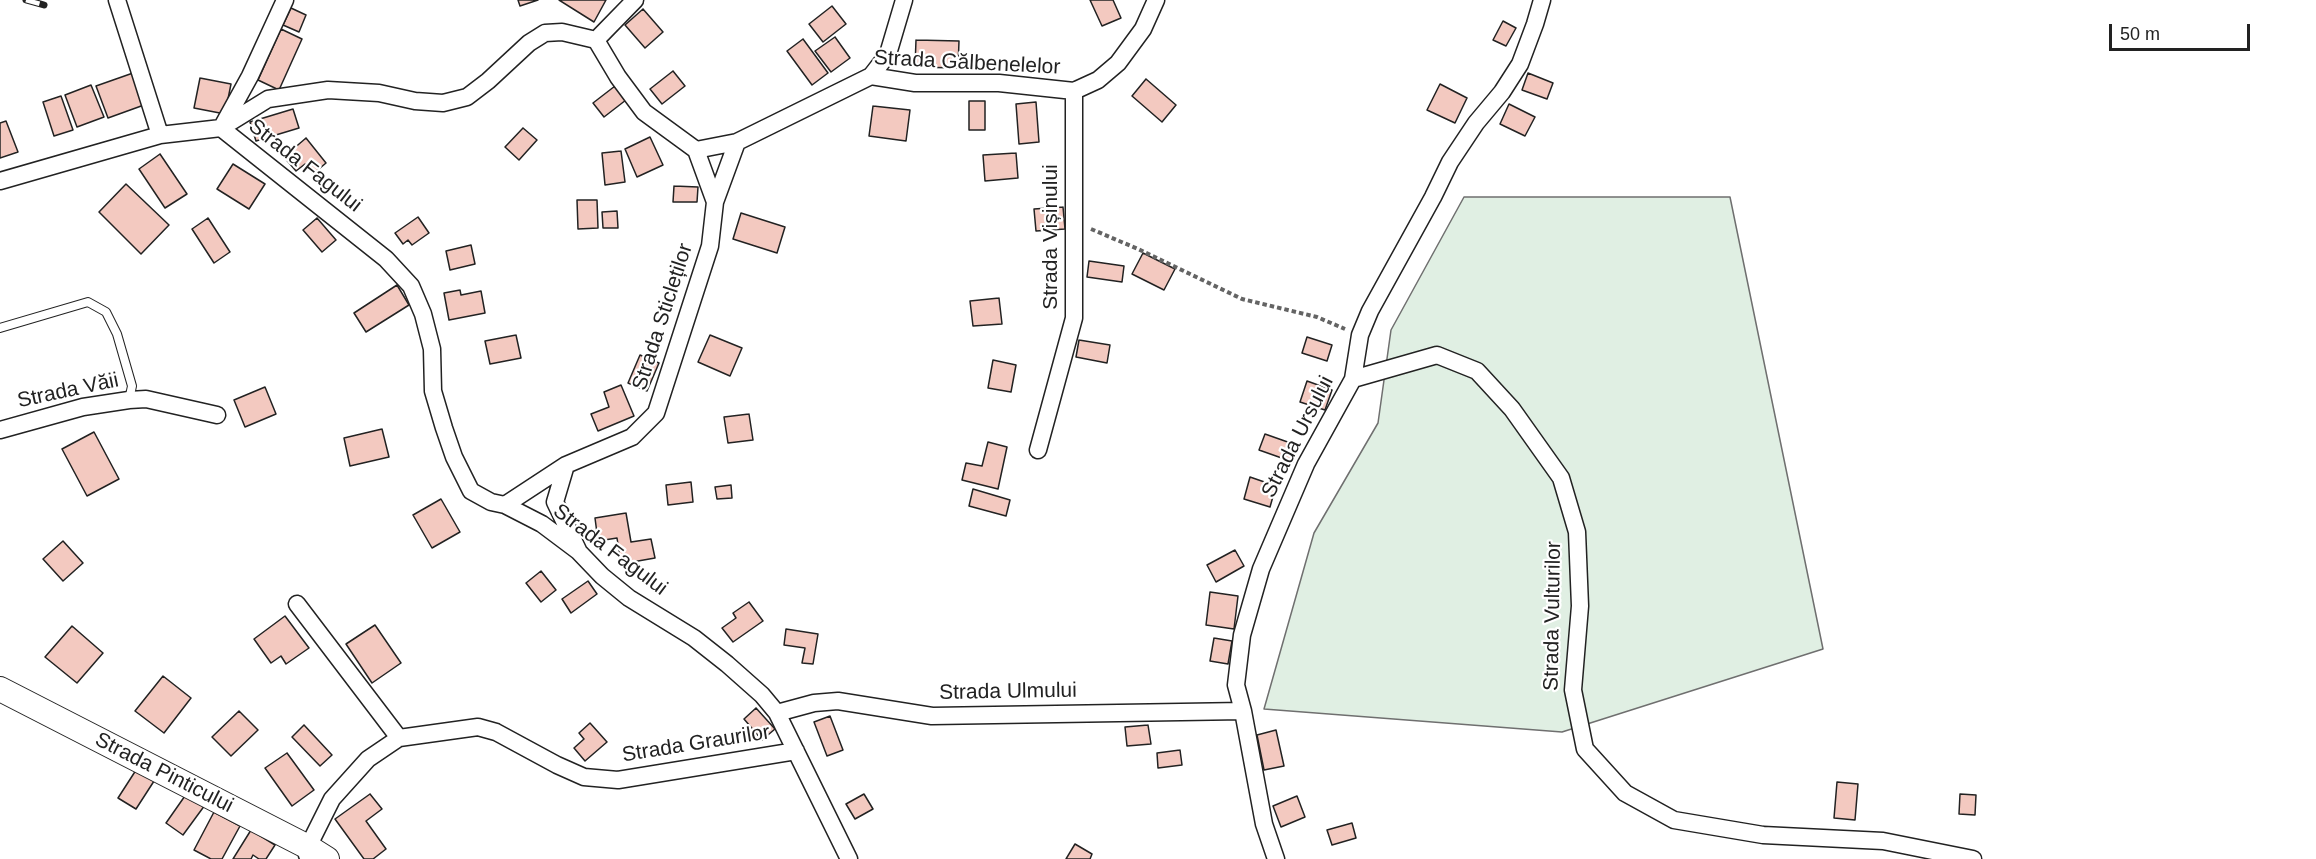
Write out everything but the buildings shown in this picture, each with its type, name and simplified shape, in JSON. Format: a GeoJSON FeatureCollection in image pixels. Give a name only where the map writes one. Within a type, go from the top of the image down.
{"type":"FeatureCollection","features":[{"type":"Feature","properties":{"kind":"main road","name":"Strada Pinticului"},"geometry":{"type":"LineString","coordinates":[[0,689],[314,855]]}},
{"type":"Feature","properties":{"kind":"street"},"geometry":{"type":"LineString","coordinates":[[117,0],[160,135]]}},
{"type":"Feature","properties":{"kind":"street"},"geometry":{"type":"LineString","coordinates":[[221,128],[250,76],[285,0]]}},
{"type":"Feature","properties":{"kind":"street"},"geometry":{"type":"LineString","coordinates":[[596,40],[635,0]]}},
{"type":"Feature","properties":{"kind":"street"},"geometry":{"type":"LineString","coordinates":[[871,76],[888,54],[904,0]]}},
{"type":"Feature","properties":{"kind":"street","name":"Strada Gălbenelelor"},"geometry":{"type":"LineString","coordinates":[[696,150],[737,142],[871,76],[915,83],[999,83],[1074,91],[1098,80],[1118,63],[1143,29],[1156,0]]}},
{"type":"Feature","properties":{"kind":"street","name":"Strada Ursului"},"geometry":{"type":"LineString","coordinates":[[1276,859],[1264,824],[1236,685],[1242,635],[1261,569],[1306,464],[1353,379],[1360,335],[1370,311],[1450,162],[1520,64],[1542,0]]}},
{"type":"Feature","properties":{"kind":"street"},"geometry":{"type":"LineString","coordinates":[[0,181],[160,135],[221,128],[268,99],[328,90],[379,93],[415,101],[443,103],[467,97],[489,81],[529,43],[545,33],[562,32],[596,40],[618,77],[644,112],[696,150]]}},
{"type":"Feature","properties":{"kind":"street","name":"Strada Vișinului"},"geometry":{"type":"LineString","coordinates":[[1038,450],[1074,318],[1074,91]]}},
{"type":"Feature","properties":{"kind":"street","name":"Strada Fagului"},"geometry":{"type":"LineString","coordinates":[[221,128],[386,259],[411,286],[423,314],[432,348],[433,391],[454,457],[471,491],[542,524],[578,551],[602,576],[629,598],[694,638],[762,695],[777,713],[849,859]]}},
{"type":"Feature","properties":{"kind":"street","name":"Strada Sticleților"},"geometry":{"type":"LineString","coordinates":[[505,505],[566,465],[632,437],[656,413],[710,246],[715,202],[737,142]]}},
{"type":"Feature","properties":{"kind":"street","name":"Strada Sticleților"},"geometry":{"type":"LineString","coordinates":[[696,150],[715,202]]}},
{"type":"Feature","properties":{"kind":"street","name":"Strada Vulturilor"},"geometry":{"type":"LineString","coordinates":[[1353,379],[1437,355],[1477,371],[1512,409],[1561,478],[1577,532],[1580,606],[1573,690],[1575,700],[1585,749],[1625,793],[1674,820],[1763,835],[1883,841],[1973,859]]}},
{"type":"Feature","properties":{"kind":"street","name":"Strada Văii"},"geometry":{"type":"LineString","coordinates":[[0,430],[83,407],[129,400],[147,399],[217,415]]}},
{"type":"Feature","properties":{"kind":"street"},"geometry":{"type":"LineString","coordinates":[[566,465],[555,502],[578,551]]}},
{"type":"Feature","properties":{"kind":"street"},"geometry":{"type":"LineString","coordinates":[[297,604],[399,738]]}},
{"type":"Feature","properties":{"kind":"street","name":"Strada Ulmului"},"geometry":{"type":"LineString","coordinates":[[777,713],[814,703],[838,701],[932,716],[1243,711]]}},
{"type":"Feature","properties":{"kind":"street","name":"Strada Graurilor"},"geometry":{"type":"LineString","coordinates":[[314,855],[332,799],[368,759],[399,738],[478,727],[496,732],[584,777],[618,780],[796,751]]}},
{"type":"Feature","properties":{"kind":"lane"},"geometry":{"type":"LineString","coordinates":[[0,328],[88,302],[105,312],[117,334],[132,386],[129,400]]}},
{"type":"Feature","properties":{"kind":"path"},"geometry":{"type":"LineString","coordinates":[[1074,221],[1242,299],[1317,316],[1360,335]]}},
{"type":"Feature","properties":{"kind":"green space"},"geometry":{"type":"Polygon","coordinates":[[[1464,197],[1730,197],[1823,649],[1562,732],[1264,709],[1314,533],[1378,423],[1391,330],[1464,197]]]}},
{"type":"Feature","properties":{"kind":"railway"},"geometry":{"type":"LineString","coordinates":[[26,0],[44,5]]}}]}
